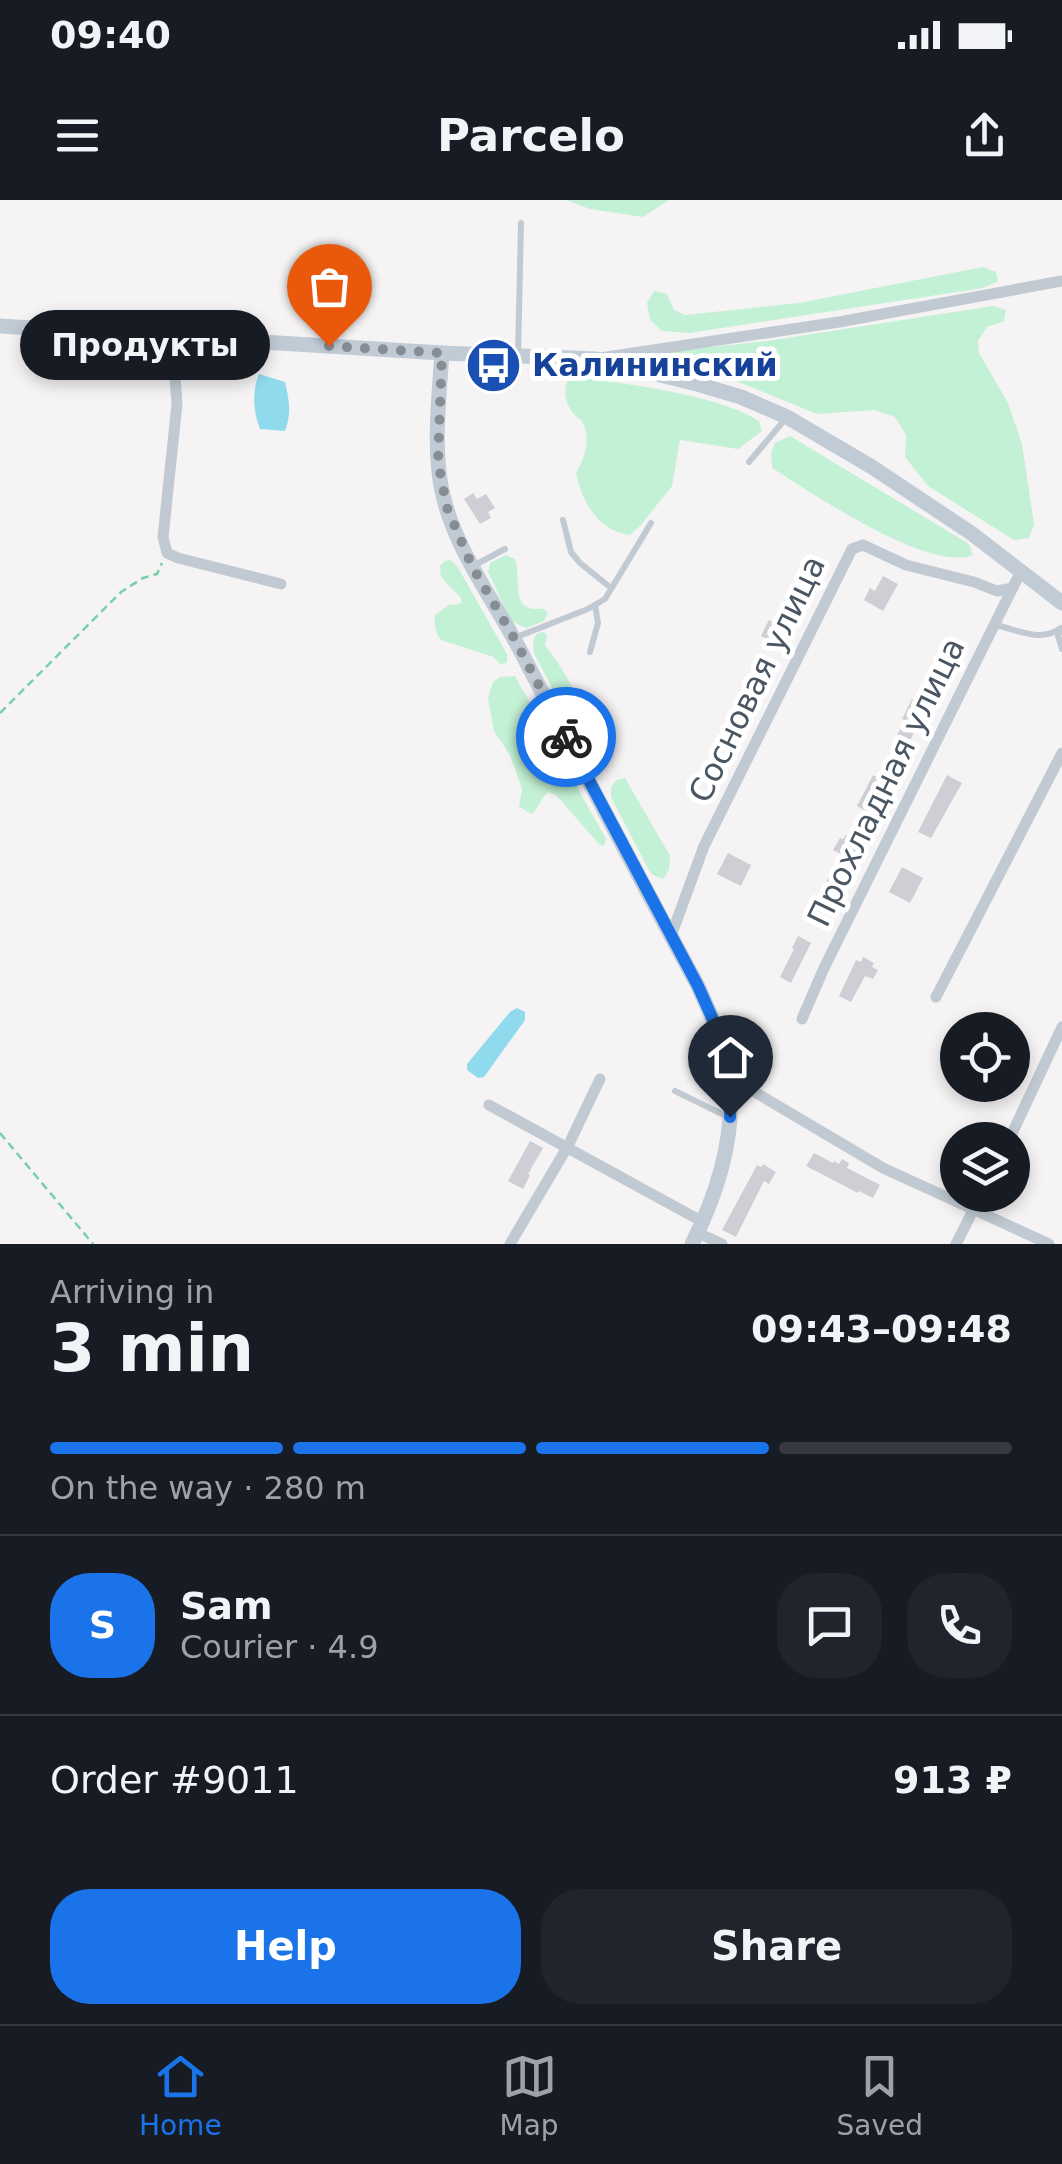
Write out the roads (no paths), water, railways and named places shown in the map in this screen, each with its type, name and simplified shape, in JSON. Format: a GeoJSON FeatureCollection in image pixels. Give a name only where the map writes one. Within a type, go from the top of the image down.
{"type":"FeatureCollection","features":[{"type":"Feature","properties":{"kind":"main road"},"geometry":{"type":"LineString","coordinates":[[0,326],[596,359],[652,372],[741,397],[787,418],[971,533],[1062,603]]}},
{"type":"Feature","properties":{"kind":"main road"},"geometry":{"type":"LineString","coordinates":[[442,353],[438,441],[440,481],[447,508],[472,566],[698,986],[721,1038],[731,1086],[729,1138],[721,1177],[697,1233]]}},
{"type":"Feature","properties":{"kind":"street"},"geometry":{"type":"LineString","coordinates":[[596,359],[839,322],[1062,281]]}},
{"type":"Feature","properties":{"kind":"street"},"geometry":{"type":"LineString","coordinates":[[178,337],[166,553],[281,584]]}},
{"type":"Feature","properties":{"kind":"street","name":"Сосновая улица"},"geometry":{"type":"LineString","coordinates":[[671,936],[704,846],[852,549],[863,545],[906,564],[997,591],[1012,588]]}},
{"type":"Feature","properties":{"kind":"street","name":"Прохладная улица"},"geometry":{"type":"LineString","coordinates":[[802,1019],[1021,570]]}},
{"type":"Feature","properties":{"kind":"street"},"geometry":{"type":"LineString","coordinates":[[936,997],[1062,753]]}},
{"type":"Feature","properties":{"kind":"street"},"geometry":{"type":"LineString","coordinates":[[1018,1122],[1062,1028]]}},
{"type":"Feature","properties":{"kind":"street"},"geometry":{"type":"LineString","coordinates":[[510,1244],[568,1146],[600,1080]]}},
{"type":"Feature","properties":{"kind":"street"},"geometry":{"type":"LineString","coordinates":[[731,1086],[748,1088],[883,1168],[940,1193]]}},
{"type":"Feature","properties":{"kind":"street"},"geometry":{"type":"LineString","coordinates":[[489,1105],[568,1146],[697,1233],[722,1244]]}},
{"type":"Feature","properties":{"kind":"street"},"geometry":{"type":"LineString","coordinates":[[956,1244],[972,1212]]}},
{"type":"Feature","properties":{"kind":"street"},"geometry":{"type":"LineString","coordinates":[[982,1212],[1049,1244]]}},
{"type":"Feature","properties":{"kind":"lane"},"geometry":{"type":"LineString","coordinates":[[518,356],[521,223]]}},
{"type":"Feature","properties":{"kind":"lane"},"geometry":{"type":"LineString","coordinates":[[645,352],[639,355],[638,363],[652,372]]}},
{"type":"Feature","properties":{"kind":"lane"},"geometry":{"type":"LineString","coordinates":[[749,462],[787,418]]}},
{"type":"Feature","properties":{"kind":"lane"},"geometry":{"type":"LineString","coordinates":[[563,520],[571,552],[611,588]]}},
{"type":"Feature","properties":{"kind":"lane"},"geometry":{"type":"LineString","coordinates":[[514,638],[606,599],[651,523]]}},
{"type":"Feature","properties":{"kind":"lane"},"geometry":{"type":"LineString","coordinates":[[472,566],[505,549]]}},
{"type":"Feature","properties":{"kind":"lane"},"geometry":{"type":"LineString","coordinates":[[590,652],[598,622],[594,605]]}},
{"type":"Feature","properties":{"kind":"lane"},"geometry":{"type":"LineString","coordinates":[[994,625],[1044,636],[1062,626]]}},
{"type":"Feature","properties":{"kind":"lane"},"geometry":{"type":"LineString","coordinates":[[1062,626],[1058,636],[1062,649]]}},
{"type":"Feature","properties":{"kind":"lane"},"geometry":{"type":"LineString","coordinates":[[569,743],[586,712]]}},
{"type":"Feature","properties":{"kind":"lane"},"geometry":{"type":"LineString","coordinates":[[675,1092],[730,1117]]}},
{"type":"Feature","properties":{"kind":"water"},"geometry":{"type":"Polygon","coordinates":[[[259,374],[285,382],[289,412],[285,431],[260,429],[254,401],[259,374]]]}},
{"type":"Feature","properties":{"kind":"water"},"geometry":{"type":"Polygon","coordinates":[[[517,1008],[525,1012],[525,1020],[484,1077],[478,1078],[467,1070],[467,1064],[517,1008]]]}},
{"type":"Feature","properties":{"kind":"place","name":"Продукты"},"geometry":{"type":"Point","coordinates":[329,346]}},
{"type":"Feature","properties":{"kind":"place","name":"Калининский"},"geometry":{"type":"Point","coordinates":[493,365]}}]}
